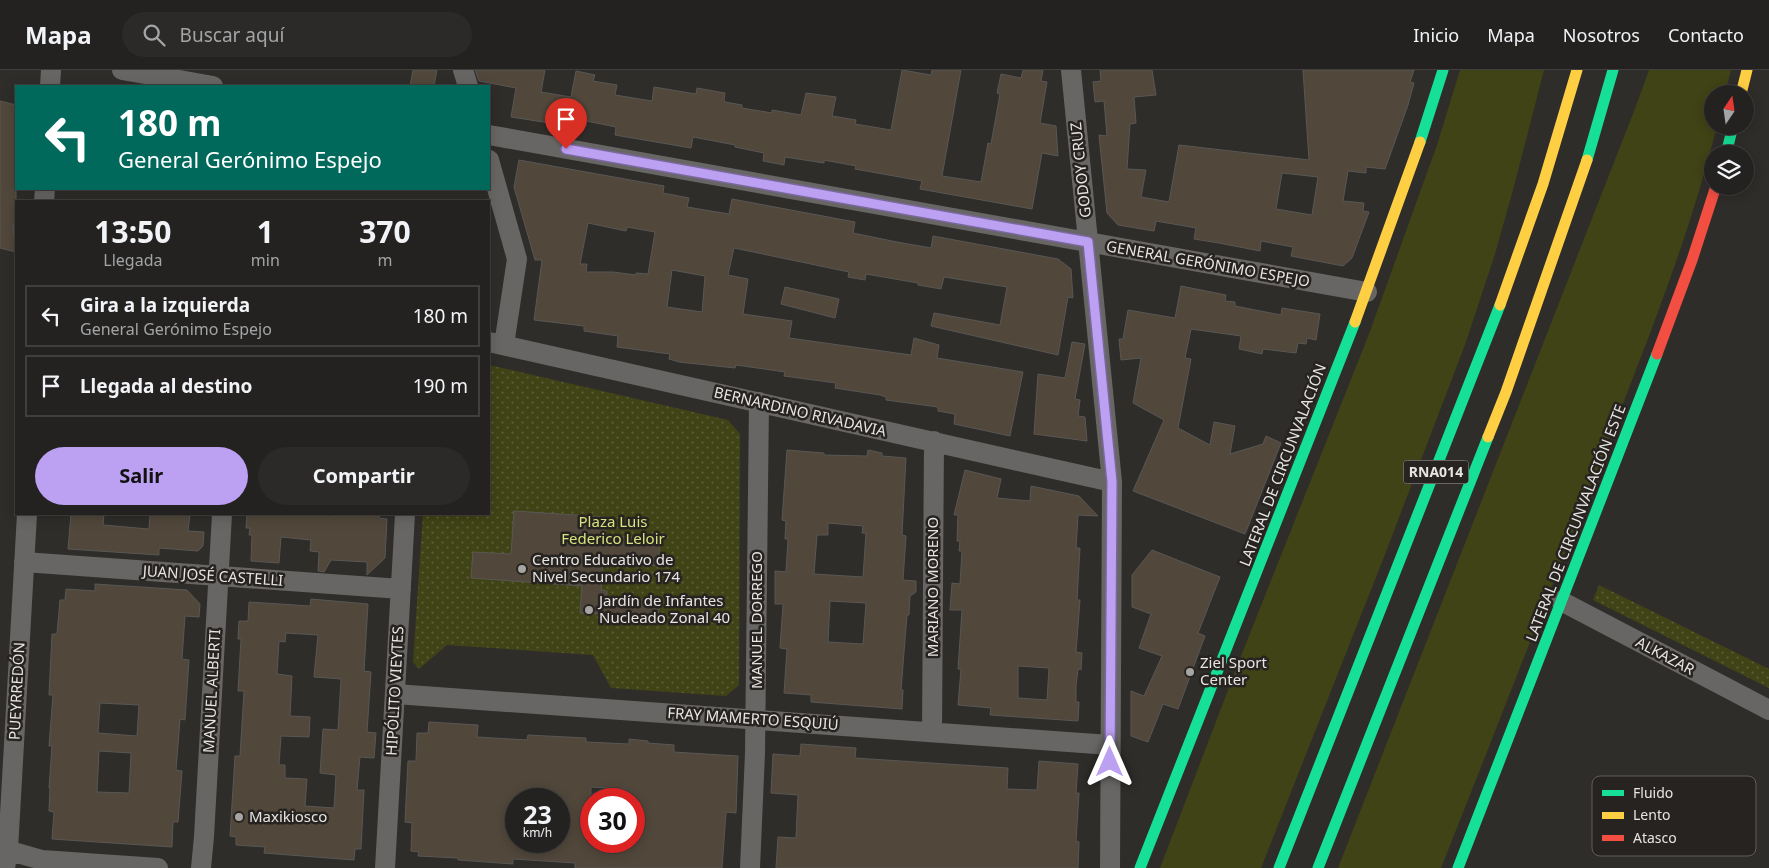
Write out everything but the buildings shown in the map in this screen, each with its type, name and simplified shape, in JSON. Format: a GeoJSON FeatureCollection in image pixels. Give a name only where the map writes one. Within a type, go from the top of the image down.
{"type":"FeatureCollection","features":[{"type":"Feature","properties":{"kind":"main road","name":"LATERAL DE CIRCUNVALACIÓN"},"geometry":{"type":"LineString","coordinates":[[1140,868],[1366,292],[1424,132],[1443,70]]}},
{"type":"Feature","properties":{"kind":"main road","name":"RNA014"},"geometry":{"type":"LineString","coordinates":[[1279,868],[1504,296],[1543,184],[1577,70]]}},
{"type":"Feature","properties":{"kind":"main road","name":"RNA014"},"geometry":{"type":"LineString","coordinates":[[1318,868],[1506,392],[1588,159],[1613,70]]}},
{"type":"Feature","properties":{"kind":"main road"},"geometry":{"type":"LineString","coordinates":[[1743,85],[1747,70]]}},
{"type":"Feature","properties":{"kind":"main road"},"geometry":{"type":"LineString","coordinates":[[1547,279],[1607,134]]}},
{"type":"Feature","properties":{"kind":"main road"},"geometry":{"type":"LineString","coordinates":[[1504,296],[1529,191]]}},
{"type":"Feature","properties":{"kind":"main road","name":"LATERAL DE CIRCUNVALACIÓN ESTE"},"geometry":{"type":"LineString","coordinates":[[1458,868],[1651,372],[1692,260],[1713,195]]}},
{"type":"Feature","properties":{"kind":"street"},"geometry":{"type":"LineString","coordinates":[[50,85],[51,70]]}},
{"type":"Feature","properties":{"kind":"street"},"geometry":{"type":"LineString","coordinates":[[122,70],[207,85]]}},
{"type":"Feature","properties":{"kind":"street"},"geometry":{"type":"LineString","coordinates":[[463,70],[468,85]]}},
{"type":"Feature","properties":{"kind":"street","name":"GODOY CRUZ"},"geometry":{"type":"LineString","coordinates":[[1071,70],[1112,482],[1110,868]]}},
{"type":"Feature","properties":{"kind":"street","name":"GENERAL GERÓNIMO ESPEJO"},"geometry":{"type":"LineString","coordinates":[[490,136],[1366,292]]}},
{"type":"Feature","properties":{"kind":"street"},"geometry":{"type":"LineString","coordinates":[[490,164],[517,259],[497,344]]}},
{"type":"Feature","properties":{"kind":"street","name":"BERNARDINO RIVADAVIA"},"geometry":{"type":"LineString","coordinates":[[497,344],[1112,482]]}},
{"type":"Feature","properties":{"kind":"street","name":"MANUEL DORREGO"},"geometry":{"type":"LineString","coordinates":[[750,868],[756,720],[758,402]]}},
{"type":"Feature","properties":{"kind":"street","name":"MARIANO MORENO"},"geometry":{"type":"LineString","coordinates":[[932,732],[934,442]]}},
{"type":"Feature","properties":{"kind":"street","name":"PUEYRREDÓN"},"geometry":{"type":"LineString","coordinates":[[5,855],[27,515]]}},
{"type":"Feature","properties":{"kind":"street","name":"MANUEL ALBERTI"},"geometry":{"type":"LineString","coordinates":[[201,868],[222,515]]}},
{"type":"Feature","properties":{"kind":"street","name":"HIPÓLITO VIEYTES"},"geometry":{"type":"LineString","coordinates":[[385,868],[405,515]]}},
{"type":"Feature","properties":{"kind":"street","name":"JUAN JOSÉ CASTELLI"},"geometry":{"type":"LineString","coordinates":[[24,562],[401,589]]}},
{"type":"Feature","properties":{"kind":"street","name":"ALKAZAR"},"geometry":{"type":"LineString","coordinates":[[1562,601],[1769,710]]}},
{"type":"Feature","properties":{"kind":"street","name":"FRAY MAMERTO ESQUIÚ"},"geometry":{"type":"LineString","coordinates":[[395,694],[1110,745]]}},
{"type":"Feature","properties":{"kind":"street"},"geometry":{"type":"LineString","coordinates":[[5,855],[42,860],[158,868]]}},
{"type":"Feature","properties":{"kind":"green space"},"geometry":{"type":"Polygon","coordinates":[[[1460,70],[1544,70],[1495,254],[1466,342],[1384,557],[1261,868],[1160,868],[1243,651],[1369,334],[1437,145],[1460,70]]]}},
{"type":"Feature","properties":{"kind":"green space"},"geometry":{"type":"Polygon","coordinates":[[[1649,70],[1731,70],[1727,85],[1704,85],[1704,135],[1715,135],[1712,145],[1704,145],[1704,173],[1678,256],[1598,468],[1441,868],[1338,868],[1649,70]]]}},
{"type":"Feature","properties":{"kind":"green space","name":"Plaza Luis Federico Leloir"},"geometry":{"type":"Polygon","coordinates":[[[490,365],[728,420],[740,434],[739,685],[726,696],[611,688],[593,655],[447,645],[419,669],[413,662],[423,515],[490,515],[490,365]]]}},
{"type":"Feature","properties":{"kind":"green space"},"geometry":{"type":"Polygon","coordinates":[[[1599,585],[1769,669],[1769,688],[1593,600],[1599,585]]]}},
{"type":"Feature","properties":{"kind":"traffic: fast"},"geometry":{"type":"LineString","coordinates":[[1420,142],[1443,70]]}},
{"type":"Feature","properties":{"kind":"traffic: fast"},"geometry":{"type":"LineString","coordinates":[[1587,160],[1613,70]]}},
{"type":"Feature","properties":{"kind":"traffic: fast"},"geometry":{"type":"LineString","coordinates":[[1728,145],[1731,135]]}},
{"type":"Feature","properties":{"kind":"traffic: fast"},"geometry":{"type":"LineString","coordinates":[[1279,868],[1500,305]]}},
{"type":"Feature","properties":{"kind":"traffic: fast"},"geometry":{"type":"LineString","coordinates":[[1140,868],[1355,322]]}},
{"type":"Feature","properties":{"kind":"traffic: fast"},"geometry":{"type":"LineString","coordinates":[[1458,868],[1657,354]]}},
{"type":"Feature","properties":{"kind":"traffic: fast"},"geometry":{"type":"LineString","coordinates":[[1318,868],[1488,437]]}},
{"type":"Feature","properties":{"kind":"traffic: slow"},"geometry":{"type":"LineString","coordinates":[[1500,305],[1543,184],[1577,70]]}},
{"type":"Feature","properties":{"kind":"traffic: slow"},"geometry":{"type":"LineString","coordinates":[[1743,85],[1747,70]]}},
{"type":"Feature","properties":{"kind":"traffic: slow"},"geometry":{"type":"LineString","coordinates":[[1355,322],[1420,142]]}},
{"type":"Feature","properties":{"kind":"traffic: slow"},"geometry":{"type":"LineString","coordinates":[[1488,437],[1506,392],[1587,160]]}},
{"type":"Feature","properties":{"kind":"traffic: jam"},"geometry":{"type":"LineString","coordinates":[[1657,354],[1692,260],[1713,195]]}},
{"type":"Feature","properties":{"kind":"place","name":"Centro Educativo de Nivel Secundario 174"},"geometry":{"type":"Point","coordinates":[522,569]}},
{"type":"Feature","properties":{"kind":"place","name":"Jardín de Infantes Nucleado Zonal 40"},"geometry":{"type":"Point","coordinates":[589,610]}},
{"type":"Feature","properties":{"kind":"place","name":"Ziel Sport Center"},"geometry":{"type":"Point","coordinates":[1190,672]}},
{"type":"Feature","properties":{"kind":"place","name":"Maxikiosco"},"geometry":{"type":"Point","coordinates":[239,817]}},
{"type":"Feature","properties":{"kind":"route"},"geometry":{"type":"LineString","coordinates":[[566,149],[1088,242],[1112,482],[1110,762]]}}]}
